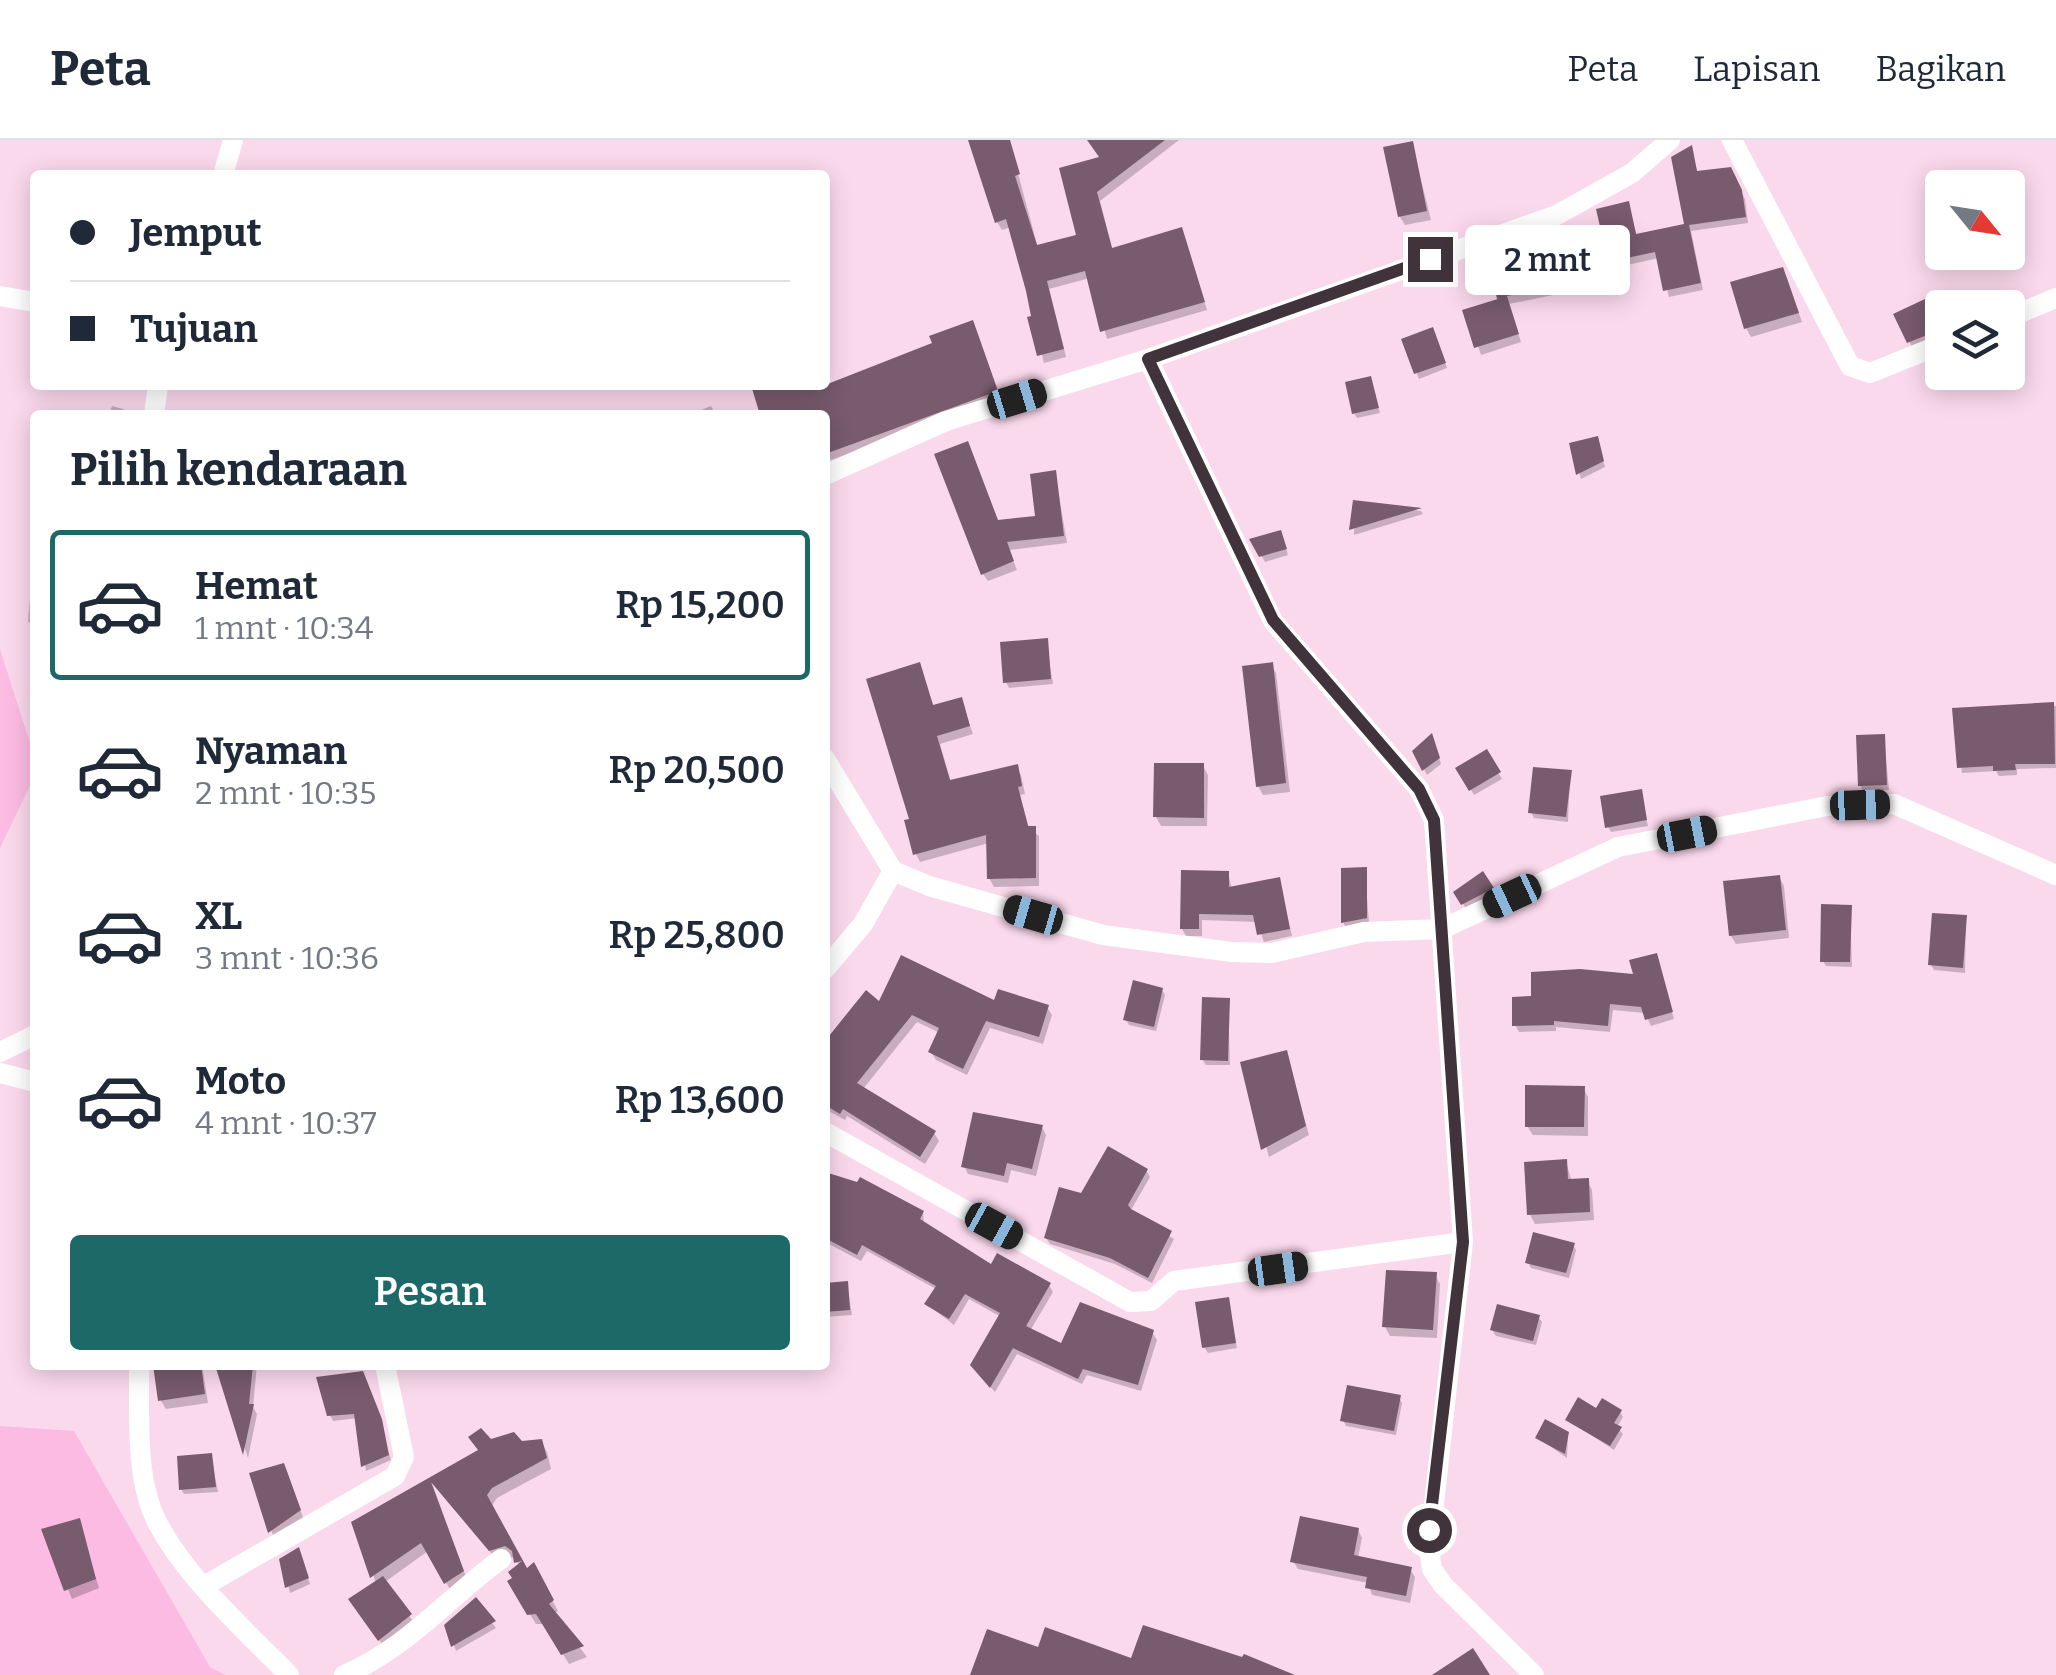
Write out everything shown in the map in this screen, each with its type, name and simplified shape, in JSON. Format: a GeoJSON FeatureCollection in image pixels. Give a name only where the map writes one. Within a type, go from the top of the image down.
{"type":"FeatureCollection","features":[{"type":"Feature","properties":{"kind":"street"},"geometry":{"type":"LineString","coordinates":[[224,170],[233,140]]}},
{"type":"Feature","properties":{"kind":"street"},"geometry":{"type":"LineString","coordinates":[[830,473],[946,421],[1148,359],[1558,215],[1632,174],[1670,140]]}},
{"type":"Feature","properties":{"kind":"street"},"geometry":{"type":"LineString","coordinates":[[1732,140],[1850,366],[1870,373],[1925,351]]}},
{"type":"Feature","properties":{"kind":"street"},"geometry":{"type":"LineString","coordinates":[[0,296],[30,301]]}},
{"type":"Feature","properties":{"kind":"street"},"geometry":{"type":"LineString","coordinates":[[2025,311],[2056,298]]}},
{"type":"Feature","properties":{"kind":"street"},"geometry":{"type":"LineString","coordinates":[[1148,359],[1273,620],[1428,803],[1434,820],[1463,1242],[1429,1530],[1432,1570],[1534,1675]]}},
{"type":"Feature","properties":{"kind":"street"},"geometry":{"type":"LineString","coordinates":[[830,767],[893,870],[928,886],[1103,934],[1175,946],[1272,953],[1364,932],[1442,929],[1618,847],[1827,806],[1894,804],[2056,875]]}},
{"type":"Feature","properties":{"kind":"street"},"geometry":{"type":"LineString","coordinates":[[830,963],[863,924],[893,870]]}},
{"type":"Feature","properties":{"kind":"street"},"geometry":{"type":"LineString","coordinates":[[0,1052],[30,1037]]}},
{"type":"Feature","properties":{"kind":"street"},"geometry":{"type":"LineString","coordinates":[[0,1073],[30,1081]]}},
{"type":"Feature","properties":{"kind":"street"},"geometry":{"type":"LineString","coordinates":[[830,1135],[1130,1302],[1151,1301],[1174,1282],[1463,1242]]}},
{"type":"Feature","properties":{"kind":"street"},"geometry":{"type":"LineString","coordinates":[[139,1370],[140,1439],[147,1488],[158,1523],[204,1586],[293,1674]]}},
{"type":"Feature","properties":{"kind":"street"},"geometry":{"type":"LineString","coordinates":[[204,1586],[395,1476],[404,1457],[386,1370]]}},
{"type":"Feature","properties":{"kind":"street"},"geometry":{"type":"LineString","coordinates":[[344,1675],[415,1634],[456,1592],[501,1559]]}},
{"type":"Feature","properties":{"kind":"shaded area"},"geometry":{"type":"Polygon","coordinates":[[[0,649],[30,743],[30,785],[0,848],[0,649]]]}},
{"type":"Feature","properties":{"kind":"shaded area"},"geometry":{"type":"Polygon","coordinates":[[[0,1426],[74,1431],[210,1667],[225,1675],[0,1675],[0,1426]]]}},
{"type":"Feature","properties":{"kind":"building"},"geometry":{"type":"Polygon","coordinates":[[[968,140],[1010,140],[1020,174],[1015,176],[1037,245],[1076,235],[1059,168],[1099,157],[1087,140],[1165,140],[1097,192],[1112,248],[1182,227],[1205,302],[1100,332],[1085,271],[1047,281],[1064,349],[1037,356],[1027,317],[1031,316],[1026,291],[1006,219],[995,223],[968,140]]]}},
{"type":"Feature","properties":{"kind":"building"},"geometry":{"type":"Polygon","coordinates":[[[1413,141],[1427,211],[1398,217],[1383,147],[1413,141]]]}},
{"type":"Feature","properties":{"kind":"building"},"geometry":{"type":"Polygon","coordinates":[[[1692,145],[1697,171],[1731,167],[1742,190],[1746,217],[1689,225],[1701,283],[1663,291],[1655,252],[1608,262],[1596,209],[1629,201],[1636,234],[1684,224],[1671,157],[1692,145]]]}},
{"type":"Feature","properties":{"kind":"building"},"geometry":{"type":"Polygon","coordinates":[[[1553,248],[1560,285],[1507,296],[1519,334],[1474,348],[1462,310],[1501,298],[1497,299],[1489,261],[1553,248]]]}},
{"type":"Feature","properties":{"kind":"building"},"geometry":{"type":"Polygon","coordinates":[[[1783,267],[1799,313],[1744,329],[1730,282],[1783,267]]]}},
{"type":"Feature","properties":{"kind":"building"},"geometry":{"type":"Polygon","coordinates":[[[1925,299],[1925,336],[1907,343],[1893,314],[1925,299]]]}},
{"type":"Feature","properties":{"kind":"building"},"geometry":{"type":"Polygon","coordinates":[[[973,320],[998,391],[830,452],[830,410],[758,410],[752,390],[830,390],[830,383],[932,343],[929,336],[973,320]]]}},
{"type":"Feature","properties":{"kind":"building"},"geometry":{"type":"Polygon","coordinates":[[[1433,327],[1446,363],[1414,374],[1401,339],[1433,327]]]}},
{"type":"Feature","properties":{"kind":"building"},"geometry":{"type":"Polygon","coordinates":[[[1371,376],[1379,408],[1352,414],[1345,382],[1371,376]]]}},
{"type":"Feature","properties":{"kind":"building"},"geometry":{"type":"Polygon","coordinates":[[[1598,436],[1604,461],[1576,475],[1569,443],[1598,436]]]}},
{"type":"Feature","properties":{"kind":"building"},"geometry":{"type":"Polygon","coordinates":[[[968,441],[998,520],[1035,516],[1030,474],[1056,470],[1064,536],[1007,542],[1014,561],[981,575],[934,454],[968,441]]]}},
{"type":"Feature","properties":{"kind":"building"},"geometry":{"type":"Polygon","coordinates":[[[1353,500],[1422,508],[1349,530],[1353,500]]]}},
{"type":"Feature","properties":{"kind":"building"},"geometry":{"type":"Polygon","coordinates":[[[1281,530],[1287,549],[1259,557],[1249,539],[1281,530]]]}},
{"type":"Feature","properties":{"kind":"building"},"geometry":{"type":"Polygon","coordinates":[[[1048,638],[1051,679],[1003,683],[1000,642],[1048,638]]]}},
{"type":"Feature","properties":{"kind":"building"},"geometry":{"type":"Polygon","coordinates":[[[920,662],[933,705],[962,697],[970,726],[937,736],[950,780],[1018,764],[1022,786],[1018,787],[1028,826],[1036,826],[1036,878],[987,879],[986,835],[913,855],[904,820],[909,819],[866,679],[920,662]]]}},
{"type":"Feature","properties":{"kind":"building"},"geometry":{"type":"Polygon","coordinates":[[[1273,662],[1286,783],[1256,787],[1242,666],[1273,662]]]}},
{"type":"Feature","properties":{"kind":"building"},"geometry":{"type":"Polygon","coordinates":[[[2054,702],[2055,764],[2015,764],[2016,770],[1993,771],[1993,766],[1957,768],[1952,708],[2054,702]]]}},
{"type":"Feature","properties":{"kind":"building"},"geometry":{"type":"Polygon","coordinates":[[[1432,733],[1440,758],[1422,771],[1412,751],[1432,733]]]}},
{"type":"Feature","properties":{"kind":"building"},"geometry":{"type":"Polygon","coordinates":[[[1885,734],[1887,785],[1858,786],[1856,735],[1885,734]]]}},
{"type":"Feature","properties":{"kind":"building"},"geometry":{"type":"Polygon","coordinates":[[[1487,749],[1501,772],[1469,791],[1455,768],[1487,749]]]}},
{"type":"Feature","properties":{"kind":"building"},"geometry":{"type":"Polygon","coordinates":[[[1154,763],[1204,763],[1204,818],[1153,817],[1154,763]]]}},
{"type":"Feature","properties":{"kind":"building"},"geometry":{"type":"Polygon","coordinates":[[[1533,767],[1572,770],[1566,817],[1528,813],[1533,767]]]}},
{"type":"Feature","properties":{"kind":"building"},"geometry":{"type":"Polygon","coordinates":[[[1642,789],[1647,820],[1605,828],[1600,796],[1642,789]]]}},
{"type":"Feature","properties":{"kind":"building"},"geometry":{"type":"Polygon","coordinates":[[[1367,867],[1367,918],[1341,923],[1341,868],[1367,867]]]}},
{"type":"Feature","properties":{"kind":"building"},"geometry":{"type":"Polygon","coordinates":[[[1181,870],[1229,871],[1229,887],[1280,877],[1290,929],[1257,935],[1253,915],[1199,914],[1199,929],[1180,929],[1181,870]]]}},
{"type":"Feature","properties":{"kind":"building"},"geometry":{"type":"Polygon","coordinates":[[[1483,871],[1494,888],[1461,905],[1453,892],[1483,871]]]}},
{"type":"Feature","properties":{"kind":"building"},"geometry":{"type":"Polygon","coordinates":[[[1780,875],[1786,930],[1729,936],[1723,881],[1780,875]]]}},
{"type":"Feature","properties":{"kind":"building"},"geometry":{"type":"Polygon","coordinates":[[[1821,904],[1852,905],[1850,962],[1820,962],[1821,904]]]}},
{"type":"Feature","properties":{"kind":"building"},"geometry":{"type":"Polygon","coordinates":[[[1932,913],[1967,915],[1963,968],[1928,965],[1932,913]]]}},
{"type":"Feature","properties":{"kind":"building"},"geometry":{"type":"Polygon","coordinates":[[[1657,953],[1673,1012],[1645,1020],[1641,1007],[1610,1004],[1608,1026],[1554,1021],[1554,1025],[1512,1026],[1512,997],[1531,996],[1531,972],[1580,969],[1633,974],[1629,960],[1657,953]]]}},
{"type":"Feature","properties":{"kind":"building"},"geometry":{"type":"Polygon","coordinates":[[[901,955],[994,1000],[998,989],[1049,1005],[1039,1037],[986,1021],[963,1069],[928,1052],[939,1028],[912,1015],[857,1083],[936,1131],[920,1157],[843,1109],[840,1114],[830,1108],[830,1035],[866,990],[879,1001],[901,955]]]}},
{"type":"Feature","properties":{"kind":"building"},"geometry":{"type":"Polygon","coordinates":[[[1133,980],[1163,988],[1154,1027],[1123,1020],[1133,980]]]}},
{"type":"Feature","properties":{"kind":"building"},"geometry":{"type":"Polygon","coordinates":[[[1202,997],[1230,998],[1228,1061],[1200,1060],[1202,997]]]}},
{"type":"Feature","properties":{"kind":"building"},"geometry":{"type":"Polygon","coordinates":[[[1287,1050],[1306,1126],[1261,1150],[1240,1062],[1287,1050]]]}},
{"type":"Feature","properties":{"kind":"building"},"geometry":{"type":"Polygon","coordinates":[[[1525,1085],[1585,1086],[1584,1127],[1525,1127],[1525,1085]]]}},
{"type":"Feature","properties":{"kind":"building"},"geometry":{"type":"Polygon","coordinates":[[[973,1112],[1043,1125],[1032,1169],[1007,1163],[1004,1176],[961,1167],[973,1112]]]}},
{"type":"Feature","properties":{"kind":"building"},"geometry":{"type":"Polygon","coordinates":[[[1108,1146],[1148,1169],[1128,1205],[1131,1209],[1172,1231],[1148,1278],[1110,1258],[1044,1238],[1059,1187],[1081,1193],[1108,1146]]]}},
{"type":"Feature","properties":{"kind":"building"},"geometry":{"type":"Polygon","coordinates":[[[1567,1159],[1568,1179],[1589,1178],[1590,1212],[1527,1215],[1524,1162],[1567,1159]]]}},
{"type":"Feature","properties":{"kind":"building"},"geometry":{"type":"Polygon","coordinates":[[[830,1174],[857,1182],[860,1177],[924,1211],[920,1219],[991,1264],[997,1253],[1051,1283],[1026,1326],[1061,1343],[1080,1302],[1154,1330],[1138,1385],[1083,1369],[1078,1379],[1013,1348],[990,1388],[970,1365],[1000,1313],[965,1294],[949,1319],[924,1304],[936,1286],[862,1245],[857,1255],[830,1241],[830,1174]]]}},
{"type":"Feature","properties":{"kind":"building"},"geometry":{"type":"Polygon","coordinates":[[[1533,1232],[1575,1243],[1566,1273],[1525,1263],[1533,1232]]]}},
{"type":"Feature","properties":{"kind":"building"},"geometry":{"type":"Polygon","coordinates":[[[1386,1270],[1437,1272],[1433,1330],[1382,1327],[1386,1270]]]}},
{"type":"Feature","properties":{"kind":"building"},"geometry":{"type":"Polygon","coordinates":[[[848,1281],[850,1310],[830,1312],[830,1283],[848,1281]]]}},
{"type":"Feature","properties":{"kind":"building"},"geometry":{"type":"Polygon","coordinates":[[[1229,1297],[1236,1343],[1202,1348],[1195,1302],[1229,1297]]]}},
{"type":"Feature","properties":{"kind":"building"},"geometry":{"type":"Polygon","coordinates":[[[1497,1304],[1540,1315],[1533,1341],[1490,1330],[1497,1304]]]}},
{"type":"Feature","properties":{"kind":"building"},"geometry":{"type":"Polygon","coordinates":[[[154,1370],[202,1370],[205,1394],[158,1401],[154,1370]]]}},
{"type":"Feature","properties":{"kind":"building"},"geometry":{"type":"Polygon","coordinates":[[[217,1370],[252,1370],[249,1404],[254,1404],[243,1455],[217,1370]]]}},
{"type":"Feature","properties":{"kind":"building"},"geometry":{"type":"Polygon","coordinates":[[[363,1371],[382,1419],[389,1455],[361,1467],[354,1414],[327,1416],[316,1377],[363,1371]]]}},
{"type":"Feature","properties":{"kind":"building"},"geometry":{"type":"Polygon","coordinates":[[[1347,1385],[1401,1395],[1394,1431],[1340,1421],[1347,1385]]]}},
{"type":"Feature","properties":{"kind":"building"},"geometry":{"type":"Polygon","coordinates":[[[1578,1397],[1596,1408],[1602,1398],[1622,1410],[1614,1423],[1622,1427],[1610,1446],[1565,1420],[1578,1397]]]}},
{"type":"Feature","properties":{"kind":"building"},"geometry":{"type":"Polygon","coordinates":[[[1545,1419],[1569,1432],[1565,1454],[1535,1438],[1545,1419]]]}},
{"type":"Feature","properties":{"kind":"building"},"geometry":{"type":"Polygon","coordinates":[[[481,1428],[491,1439],[514,1432],[522,1441],[542,1439],[547,1458],[492,1488],[487,1495],[527,1568],[534,1562],[554,1600],[549,1604],[584,1646],[561,1655],[536,1614],[527,1615],[507,1581],[512,1578],[508,1572],[522,1561],[514,1563],[512,1551],[505,1546],[489,1551],[431,1482],[464,1571],[444,1584],[421,1543],[370,1578],[351,1522],[478,1450],[468,1437],[481,1428]]]}},
{"type":"Feature","properties":{"kind":"building"},"geometry":{"type":"Polygon","coordinates":[[[212,1453],[216,1487],[179,1490],[177,1456],[212,1453]]]}},
{"type":"Feature","properties":{"kind":"building"},"geometry":{"type":"Polygon","coordinates":[[[284,1463],[301,1510],[268,1533],[249,1473],[284,1463]]]}},
{"type":"Feature","properties":{"kind":"building"},"geometry":{"type":"Polygon","coordinates":[[[1300,1516],[1359,1528],[1354,1555],[1412,1567],[1406,1596],[1365,1588],[1367,1577],[1290,1562],[1300,1516]]]}},
{"type":"Feature","properties":{"kind":"building"},"geometry":{"type":"Polygon","coordinates":[[[80,1518],[96,1579],[64,1591],[41,1529],[80,1518]]]}},
{"type":"Feature","properties":{"kind":"building"},"geometry":{"type":"Polygon","coordinates":[[[299,1547],[309,1578],[285,1588],[279,1559],[299,1547]]]}},
{"type":"Feature","properties":{"kind":"building"},"geometry":{"type":"Polygon","coordinates":[[[383,1576],[412,1614],[378,1641],[348,1599],[383,1576]]]}},
{"type":"Feature","properties":{"kind":"building"},"geometry":{"type":"Polygon","coordinates":[[[476,1597],[496,1621],[451,1647],[444,1625],[476,1597]]]}},
{"type":"Feature","properties":{"kind":"building"},"geometry":{"type":"Polygon","coordinates":[[[1143,1625],[1242,1657],[1244,1654],[1295,1675],[970,1675],[987,1629],[1038,1647],[1045,1627],[1131,1658],[1143,1625]]]}},
{"type":"Feature","properties":{"kind":"building"},"geometry":{"type":"Polygon","coordinates":[[[1473,1648],[1490,1675],[1432,1675],[1473,1648]]]}},
{"type":"Feature","properties":{"kind":"route"},"geometry":{"type":"LineString","coordinates":[[1429,1530],[1463,1242],[1434,820],[1419,789],[1260,600],[1148,359],[1430,259]]}}]}
